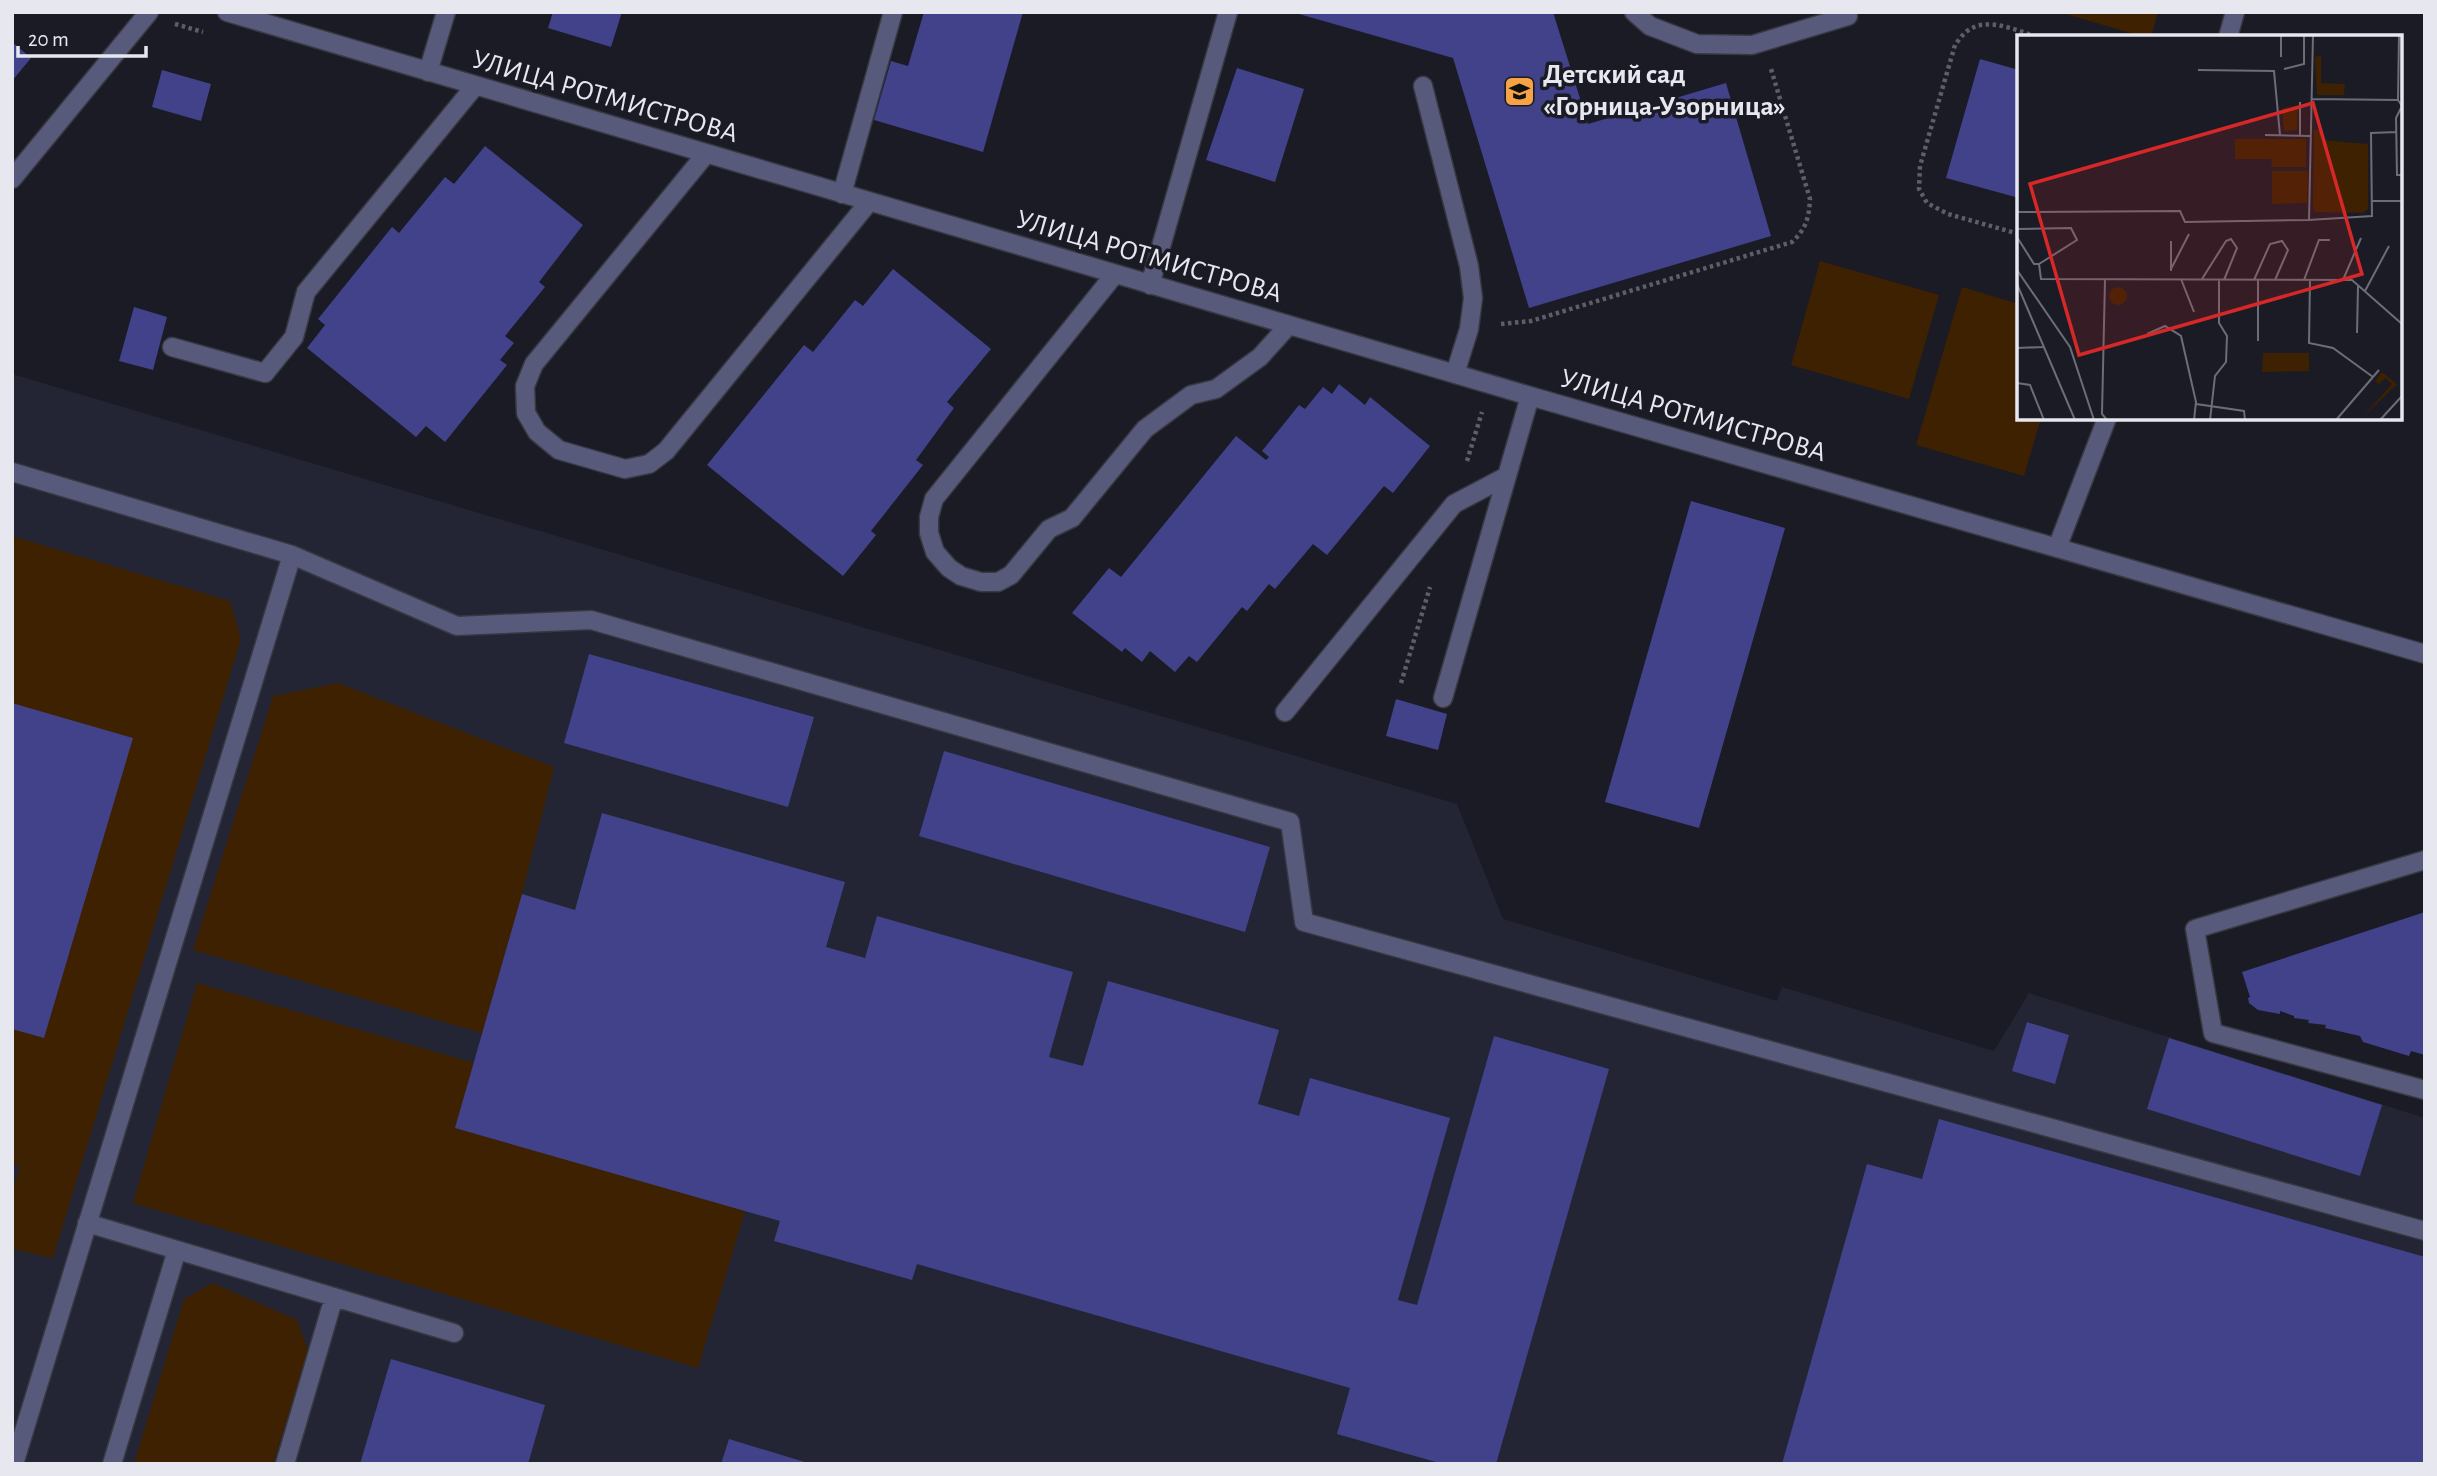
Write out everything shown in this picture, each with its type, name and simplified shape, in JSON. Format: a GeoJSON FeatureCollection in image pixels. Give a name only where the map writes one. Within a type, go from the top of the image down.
{"type":"FeatureCollection","features":[{"type":"Feature","properties":{"kind":"street","name":"УЛИЦА РОТМИСТРОВА"},"geometry":{"type":"LineString","coordinates":[[227,12],[1530,397],[2425,654]]}},
{"type":"Feature","properties":{"kind":"street"},"geometry":{"type":"LineString","coordinates":[[428,72],[446,12]]}},
{"type":"Feature","properties":{"kind":"street"},"geometry":{"type":"LineString","coordinates":[[842,194],[893,12]]}},
{"type":"Feature","properties":{"kind":"street"},"geometry":{"type":"LineString","coordinates":[[1150,285],[1228,12]]}},
{"type":"Feature","properties":{"kind":"street"},"geometry":{"type":"LineString","coordinates":[[1634,12],[1650,26],[1697,44],[1752,45],[1848,16]]}},
{"type":"Feature","properties":{"kind":"street"},"geometry":{"type":"LineString","coordinates":[[2229,35],[2235,12]]}},
{"type":"Feature","properties":{"kind":"street"},"geometry":{"type":"LineString","coordinates":[[12,179],[148,14]]}},
{"type":"Feature","properties":{"kind":"street"},"geometry":{"type":"LineString","coordinates":[[172,347],[265,373],[294,337],[306,292],[475,86]]}},
{"type":"Feature","properties":{"kind":"street"},"geometry":{"type":"LineString","coordinates":[[1423,86],[1469,266],[1473,298],[1470,323],[1455,374]]}},
{"type":"Feature","properties":{"kind":"street"},"geometry":{"type":"LineString","coordinates":[[706,153],[534,363],[525,386],[527,413],[537,432],[559,450],[625,469],[649,464],[666,451],[869,202]]}},
{"type":"Feature","properties":{"kind":"street"},"geometry":{"type":"LineString","coordinates":[[1115,274],[934,499],[929,517],[929,533],[935,552],[949,568],[961,576],[981,582],[998,582],[1011,575],[1049,529],[1072,518],[1145,429],[1191,395],[1216,389],[1260,357],[1289,325]]}},
{"type":"Feature","properties":{"kind":"street"},"geometry":{"type":"LineString","coordinates":[[1443,698],[1530,397]]}},
{"type":"Feature","properties":{"kind":"street"},"geometry":{"type":"LineString","coordinates":[[2057,548],[2106,420]]}},
{"type":"Feature","properties":{"kind":"street"},"geometry":{"type":"LineString","coordinates":[[12,472],[292,555],[457,626],[591,620],[1290,822],[1304,922],[2425,1231]]}},
{"type":"Feature","properties":{"kind":"street"},"geometry":{"type":"LineString","coordinates":[[1285,712],[1454,504],[1507,476]]}},
{"type":"Feature","properties":{"kind":"street"},"geometry":{"type":"LineString","coordinates":[[14,1464],[292,555]]}},
{"type":"Feature","properties":{"kind":"street"},"geometry":{"type":"LineString","coordinates":[[2425,860],[2195,929],[2213,1033],[2425,1090]]}},
{"type":"Feature","properties":{"kind":"street"},"geometry":{"type":"LineString","coordinates":[[88,1223],[454,1333]]}},
{"type":"Feature","properties":{"kind":"street"},"geometry":{"type":"LineString","coordinates":[[112,1464],[177,1250]]}},
{"type":"Feature","properties":{"kind":"street"},"geometry":{"type":"LineString","coordinates":[[285,1464],[334,1297]]}},
{"type":"Feature","properties":{"kind":"path"},"geometry":{"type":"LineString","coordinates":[[148,14],[211,34]]}},
{"type":"Feature","properties":{"kind":"path"},"geometry":{"type":"LineString","coordinates":[[2017,233],[1948,214],[1927,203],[1919,189],[1920,166],[1955,45],[1966,32],[1980,24],[1997,25],[2031,35]]}},
{"type":"Feature","properties":{"kind":"path"},"geometry":{"type":"LineString","coordinates":[[1470,323],[1507,324],[1531,321],[1792,242],[1802,233],[1809,218],[1810,199],[1762,41]]}},
{"type":"Feature","properties":{"kind":"path"},"geometry":{"type":"LineString","coordinates":[[1454,504],[1483,408]]}},
{"type":"Feature","properties":{"kind":"path"},"geometry":{"type":"LineString","coordinates":[[1401,683],[1431,581]]}},
{"type":"Feature","properties":{"kind":"shaded area"},"geometry":{"type":"Polygon","coordinates":[[[2059,12],[2158,12],[2152,35],[2137,35],[2059,12]]]}},
{"type":"Feature","properties":{"kind":"shaded area"},"geometry":{"type":"Polygon","coordinates":[[[1820,261],[1939,295],[1909,399],[1791,365],[1820,261]]]}},
{"type":"Feature","properties":{"kind":"shaded area"},"geometry":{"type":"Polygon","coordinates":[[[1962,287],[2017,303],[2017,420],[2040,420],[2024,476],[1916,445],[1962,287]]]}},
{"type":"Feature","properties":{"kind":"shaded area"},"geometry":{"type":"Polygon","coordinates":[[[12,374],[1457,804],[1503,919],[1777,1001],[1782,987],[1994,1051],[2029,993],[2425,1118],[2425,1464],[12,1464],[12,374]]]}},
{"type":"Feature","properties":{"kind":"shaded area"},"geometry":{"type":"Polygon","coordinates":[[[12,536],[230,601],[241,639],[53,1258],[12,1249],[12,1191],[20,1167],[12,1164],[12,536]]]}},
{"type":"Feature","properties":{"kind":"shaded area"},"geometry":{"type":"Polygon","coordinates":[[[338,683],[554,767],[522,894],[482,1033],[193,950],[273,696],[338,683]]]}},
{"type":"Feature","properties":{"kind":"shaded area"},"geometry":{"type":"Polygon","coordinates":[[[197,983],[474,1063],[456,1128],[745,1211],[698,1368],[133,1203],[197,983]]]}},
{"type":"Feature","properties":{"kind":"shaded area"},"geometry":{"type":"Polygon","coordinates":[[[213,1283],[297,1320],[308,1350],[273,1464],[134,1464],[184,1299],[213,1283]]]}},
{"type":"Feature","properties":{"kind":"building"},"geometry":{"type":"Polygon","coordinates":[[[553,12],[622,12],[611,47],[548,28],[553,12]]]}},
{"type":"Feature","properties":{"kind":"building"},"geometry":{"type":"Polygon","coordinates":[[[924,12],[1023,12],[983,152],[874,120],[891,61],[908,66],[924,12]]]}},
{"type":"Feature","properties":{"kind":"building"},"geometry":{"type":"Polygon","coordinates":[[[1292,12],[1553,12],[1588,124],[1726,83],[1771,236],[1529,308],[1453,58],[1292,12]]]}},
{"type":"Feature","properties":{"kind":"building"},"geometry":{"type":"Polygon","coordinates":[[[12,42],[31,58],[12,81],[12,42]]]}},
{"type":"Feature","properties":{"kind":"building"},"geometry":{"type":"Polygon","coordinates":[[[1980,59],[2017,69],[2017,197],[1946,178],[1980,59]]]}},
{"type":"Feature","properties":{"kind":"building"},"geometry":{"type":"Polygon","coordinates":[[[1237,68],[1304,89],[1275,182],[1206,160],[1237,68]]]}},
{"type":"Feature","properties":{"kind":"building"},"geometry":{"type":"Polygon","coordinates":[[[162,70],[211,84],[201,121],[152,107],[162,70]]]}},
{"type":"Feature","properties":{"kind":"building"},"geometry":{"type":"Polygon","coordinates":[[[485,146],[583,225],[539,282],[545,287],[505,336],[514,343],[500,360],[507,365],[445,442],[426,426],[416,437],[307,348],[325,325],[318,319],[392,227],[399,233],[445,177],[454,184],[485,146]]]}},
{"type":"Feature","properties":{"kind":"building"},"geometry":{"type":"Polygon","coordinates":[[[893,269],[991,349],[947,402],[954,408],[916,460],[923,465],[871,531],[876,535],[843,576],[707,465],[804,345],[813,352],[855,300],[863,306],[893,269]]]}},
{"type":"Feature","properties":{"kind":"building"},"geometry":{"type":"Polygon","coordinates":[[[134,307],[167,317],[153,370],[119,361],[134,307]]]}},
{"type":"Feature","properties":{"kind":"building"},"geometry":{"type":"Polygon","coordinates":[[[1339,384],[1365,405],[1370,397],[1430,446],[1393,493],[1384,486],[1327,555],[1313,544],[1275,589],[1269,584],[1247,611],[1242,607],[1197,662],[1189,656],[1175,672],[1150,651],[1142,662],[1125,648],[1122,652],[1072,613],[1109,568],[1121,577],[1236,436],[1266,460],[1269,457],[1262,451],[1299,405],[1305,409],[1323,387],[1332,394],[1339,384]]]}},
{"type":"Feature","properties":{"kind":"building"},"geometry":{"type":"Polygon","coordinates":[[[1691,501],[1785,528],[1699,828],[1605,802],[1691,501]]]}},
{"type":"Feature","properties":{"kind":"building"},"geometry":{"type":"Polygon","coordinates":[[[589,654],[814,717],[788,807],[564,743],[589,654]]]}},
{"type":"Feature","properties":{"kind":"building"},"geometry":{"type":"Polygon","coordinates":[[[1396,699],[1447,714],[1438,750],[1386,736],[1396,699]]]}},
{"type":"Feature","properties":{"kind":"building"},"geometry":{"type":"Polygon","coordinates":[[[12,703],[133,738],[44,1038],[12,1029],[12,703]]]}},
{"type":"Feature","properties":{"kind":"building"},"geometry":{"type":"Polygon","coordinates":[[[944,751],[1270,847],[1245,932],[919,836],[944,751]]]}},
{"type":"Feature","properties":{"kind":"building"},"geometry":{"type":"Polygon","coordinates":[[[602,813],[845,882],[826,947],[865,958],[877,916],[1073,972],[1049,1057],[1083,1066],[1108,981],[1279,1030],[1258,1104],[1299,1116],[1310,1078],[1450,1118],[1398,1300],[1417,1305],[1494,1036],[1609,1069],[1496,1464],[1443,1464],[1337,1434],[1350,1388],[917,1264],[912,1280],[774,1241],[780,1221],[455,1128],[522,894],[575,910],[602,813]]]}},
{"type":"Feature","properties":{"kind":"building"},"geometry":{"type":"Polygon","coordinates":[[[2425,912],[2425,1055],[2411,1051],[2409,1056],[2363,1042],[2360,1036],[2325,1028],[2326,1025],[2308,1023],[2309,1020],[2294,1018],[2280,1011],[2280,1014],[2258,1010],[2249,1003],[2250,997],[2242,972],[2425,912]]]}},
{"type":"Feature","properties":{"kind":"building"},"geometry":{"type":"Polygon","coordinates":[[[2027,1022],[2069,1035],[2055,1084],[2012,1071],[2027,1022]]]}},
{"type":"Feature","properties":{"kind":"building"},"geometry":{"type":"Polygon","coordinates":[[[2169,1038],[2382,1105],[2360,1176],[2147,1109],[2169,1038]]]}},
{"type":"Feature","properties":{"kind":"building"},"geometry":{"type":"Polygon","coordinates":[[[1939,1119],[2425,1257],[2425,1464],[1782,1464],[1867,1164],[1922,1179],[1939,1119]]]}},
{"type":"Feature","properties":{"kind":"building"},"geometry":{"type":"Polygon","coordinates":[[[391,1359],[545,1405],[528,1464],[360,1464],[391,1359]]]}},
{"type":"Feature","properties":{"kind":"building"},"geometry":{"type":"Polygon","coordinates":[[[729,1439],[808,1463],[808,1464],[721,1464],[729,1439]]]}},
{"type":"Feature","properties":{"kind":"place","name":"Детский сад «Горница-Узорница»"},"geometry":{"type":"Point","coordinates":[1520,91]}}]}
